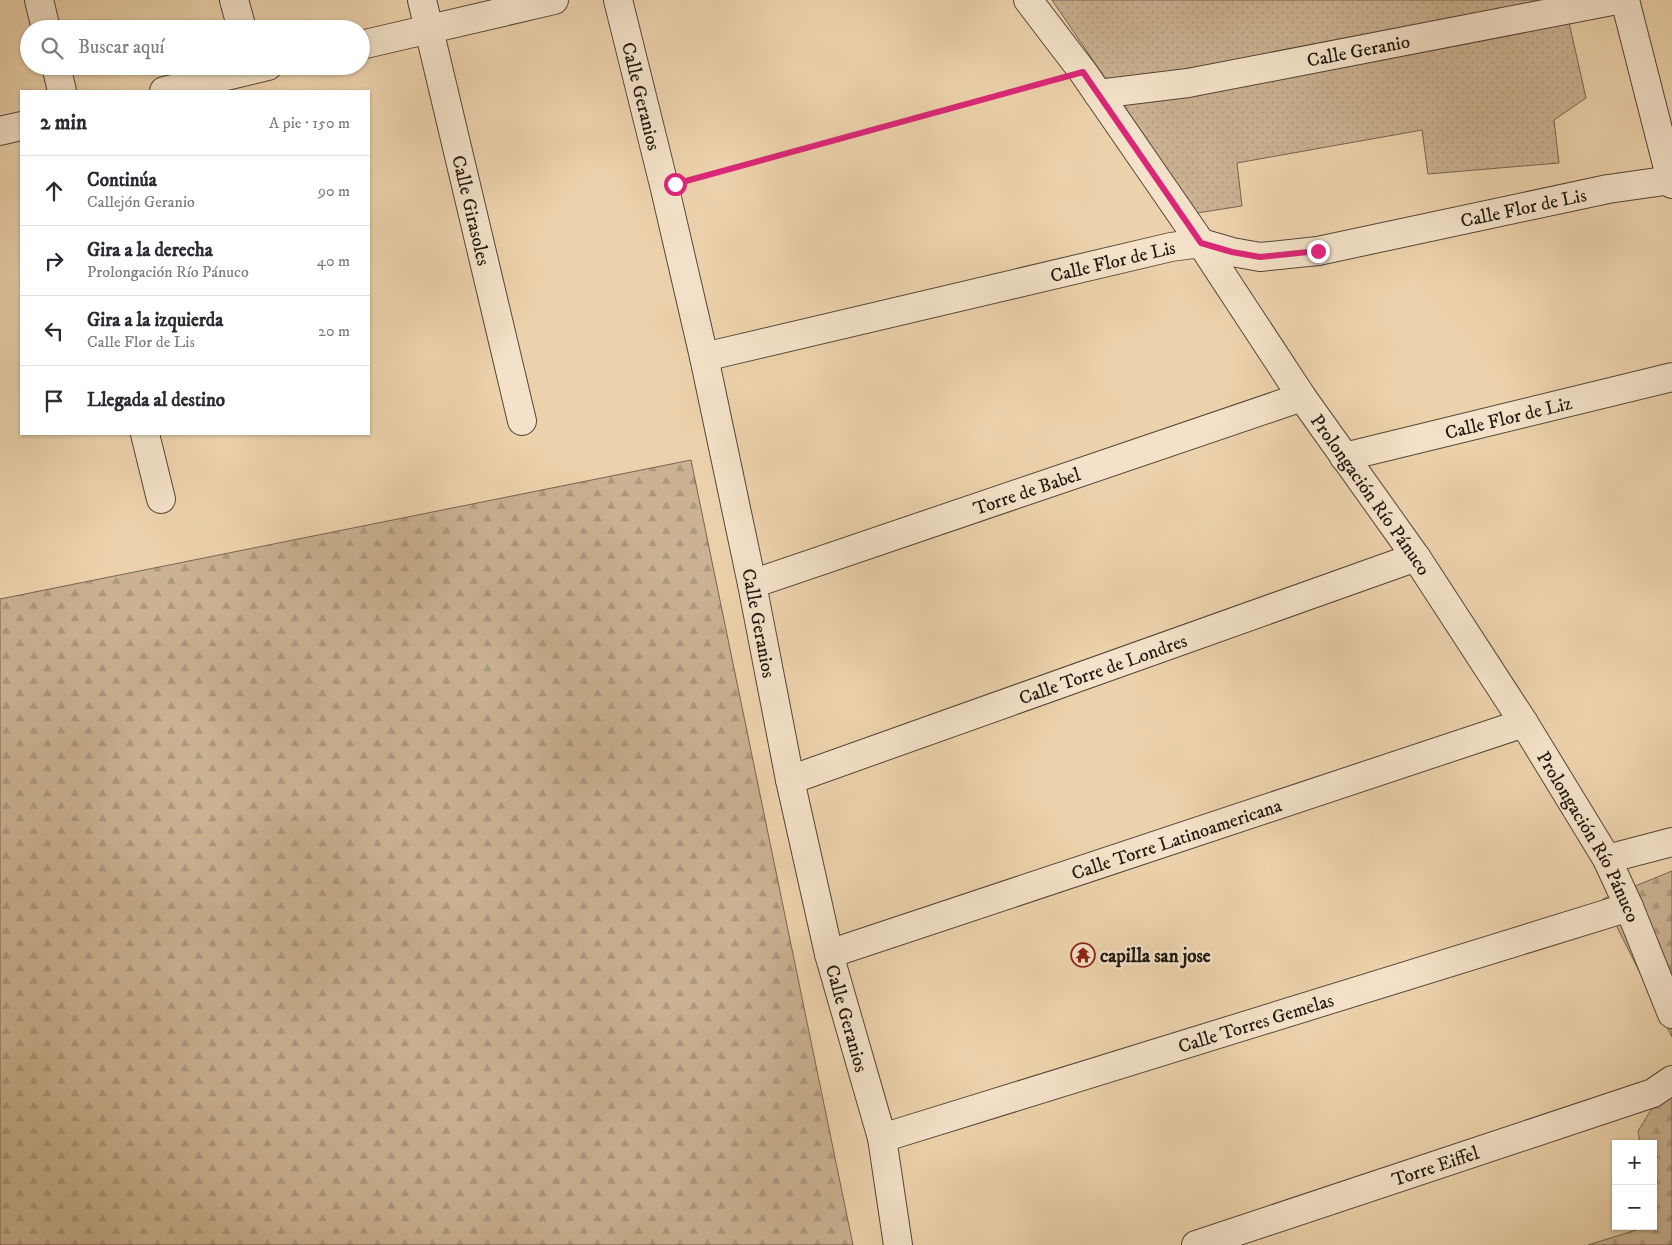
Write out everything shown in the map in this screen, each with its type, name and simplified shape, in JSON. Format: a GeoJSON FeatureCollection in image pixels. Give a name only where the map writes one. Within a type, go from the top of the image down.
{"type":"FeatureCollection","features":[{"type":"Feature","properties":{"kind":"street"},"geometry":{"type":"LineString","coordinates":[[39,0],[44,20]]}},
{"type":"Feature","properties":{"kind":"street"},"geometry":{"type":"LineString","coordinates":[[234,0],[240,20]]}},
{"type":"Feature","properties":{"kind":"street","name":"Calle Girasoles"},"geometry":{"type":"LineString","coordinates":[[422,0],[522,421]]}},
{"type":"Feature","properties":{"kind":"street"},"geometry":{"type":"LineString","coordinates":[[370,43],[554,0]]}},
{"type":"Feature","properties":{"kind":"street","name":"Calle Geranios"},"geometry":{"type":"LineString","coordinates":[[618,0],[704,358],[752,584],[790,780],[829,954],[882,1138],[898,1245]]}},
{"type":"Feature","properties":{"kind":"street","name":"Prolongación Río Pánuco"},"geometry":{"type":"LineString","coordinates":[[1028,0],[1090,84],[1201,243],[1302,397],[1416,557],[1524,723],[1607,859],[1629,907],[1672,1014]]}},
{"type":"Feature","properties":{"kind":"street","name":"Calle Geranio"},"geometry":{"type":"LineString","coordinates":[[1090,84],[1188,83],[1617,0]]}},
{"type":"Feature","properties":{"kind":"street"},"geometry":{"type":"LineString","coordinates":[[1625,0],[1671,182]]}},
{"type":"Feature","properties":{"kind":"street"},"geometry":{"type":"LineString","coordinates":[[58,75],[62,90]]}},
{"type":"Feature","properties":{"kind":"street"},"geometry":{"type":"LineString","coordinates":[[169,90],[247,75]]}},
{"type":"Feature","properties":{"kind":"street"},"geometry":{"type":"LineString","coordinates":[[0,131],[20,126]]}},
{"type":"Feature","properties":{"kind":"street","name":"Calle Flor de Lis"},"geometry":{"type":"LineString","coordinates":[[704,358],[1171,247],[1201,243],[1232,252],[1260,257],[1318,251],[1608,189],[1671,182]]}},
{"type":"Feature","properties":{"kind":"street","name":"Calle Flor de Liz"},"geometry":{"type":"LineString","coordinates":[[1344,456],[1672,377]]}},
{"type":"Feature","properties":{"kind":"street","name":"Torre de Babel"},"geometry":{"type":"LineString","coordinates":[[752,584],[1302,397]]}},
{"type":"Feature","properties":{"kind":"street"},"geometry":{"type":"LineString","coordinates":[[145,435],[161,499]]}},
{"type":"Feature","properties":{"kind":"street","name":"Calle Torre de Londres"},"geometry":{"type":"LineString","coordinates":[[790,780],[1416,557]]}},
{"type":"Feature","properties":{"kind":"street","name":"Calle Torre Latinoamericana"},"geometry":{"type":"LineString","coordinates":[[829,954],[1524,723]]}},
{"type":"Feature","properties":{"kind":"street"},"geometry":{"type":"LineString","coordinates":[[1607,859],[1672,842]]}},
{"type":"Feature","properties":{"kind":"street","name":"Calle Torres Gemelas"},"geometry":{"type":"LineString","coordinates":[[882,1138],[1629,907]]}},
{"type":"Feature","properties":{"kind":"street","name":"Torre Eiffel"},"geometry":{"type":"LineString","coordinates":[[1196,1245],[1653,1093],[1672,1080]]}},
{"type":"Feature","properties":{"kind":"path"},"geometry":{"type":"LineString","coordinates":[[664,189],[675,184],[1090,84]]}},
{"type":"Feature","properties":{"kind":"green space"},"geometry":{"type":"Polygon","coordinates":[[[1052,0],[1564,0],[1586,98],[1554,120],[1559,163],[1428,174],[1422,130],[1237,163],[1242,206],[1197,213],[1052,0]]]}},
{"type":"Feature","properties":{"kind":"green space"},"geometry":{"type":"Polygon","coordinates":[[[691,460],[853,1245],[0,1245],[0,599],[691,460]]]}},
{"type":"Feature","properties":{"kind":"green space"},"geometry":{"type":"Polygon","coordinates":[[[1672,871],[1672,1037],[1603,899],[1672,871]]]}},
{"type":"Feature","properties":{"kind":"green space"},"geometry":{"type":"Polygon","coordinates":[[[1672,1076],[1672,1245],[1588,1245],[1636,1230],[1657,1230],[1657,1140],[1639,1140],[1638,1131],[1672,1076]]]}},
{"type":"Feature","properties":{"kind":"place","name":"capilla san jose"},"geometry":{"type":"Point","coordinates":[1083,955]}},
{"type":"Feature","properties":{"kind":"route"},"geometry":{"type":"LineString","coordinates":[[675,184],[1083,72],[1201,243],[1232,252],[1260,257],[1318,251]]}}]}
